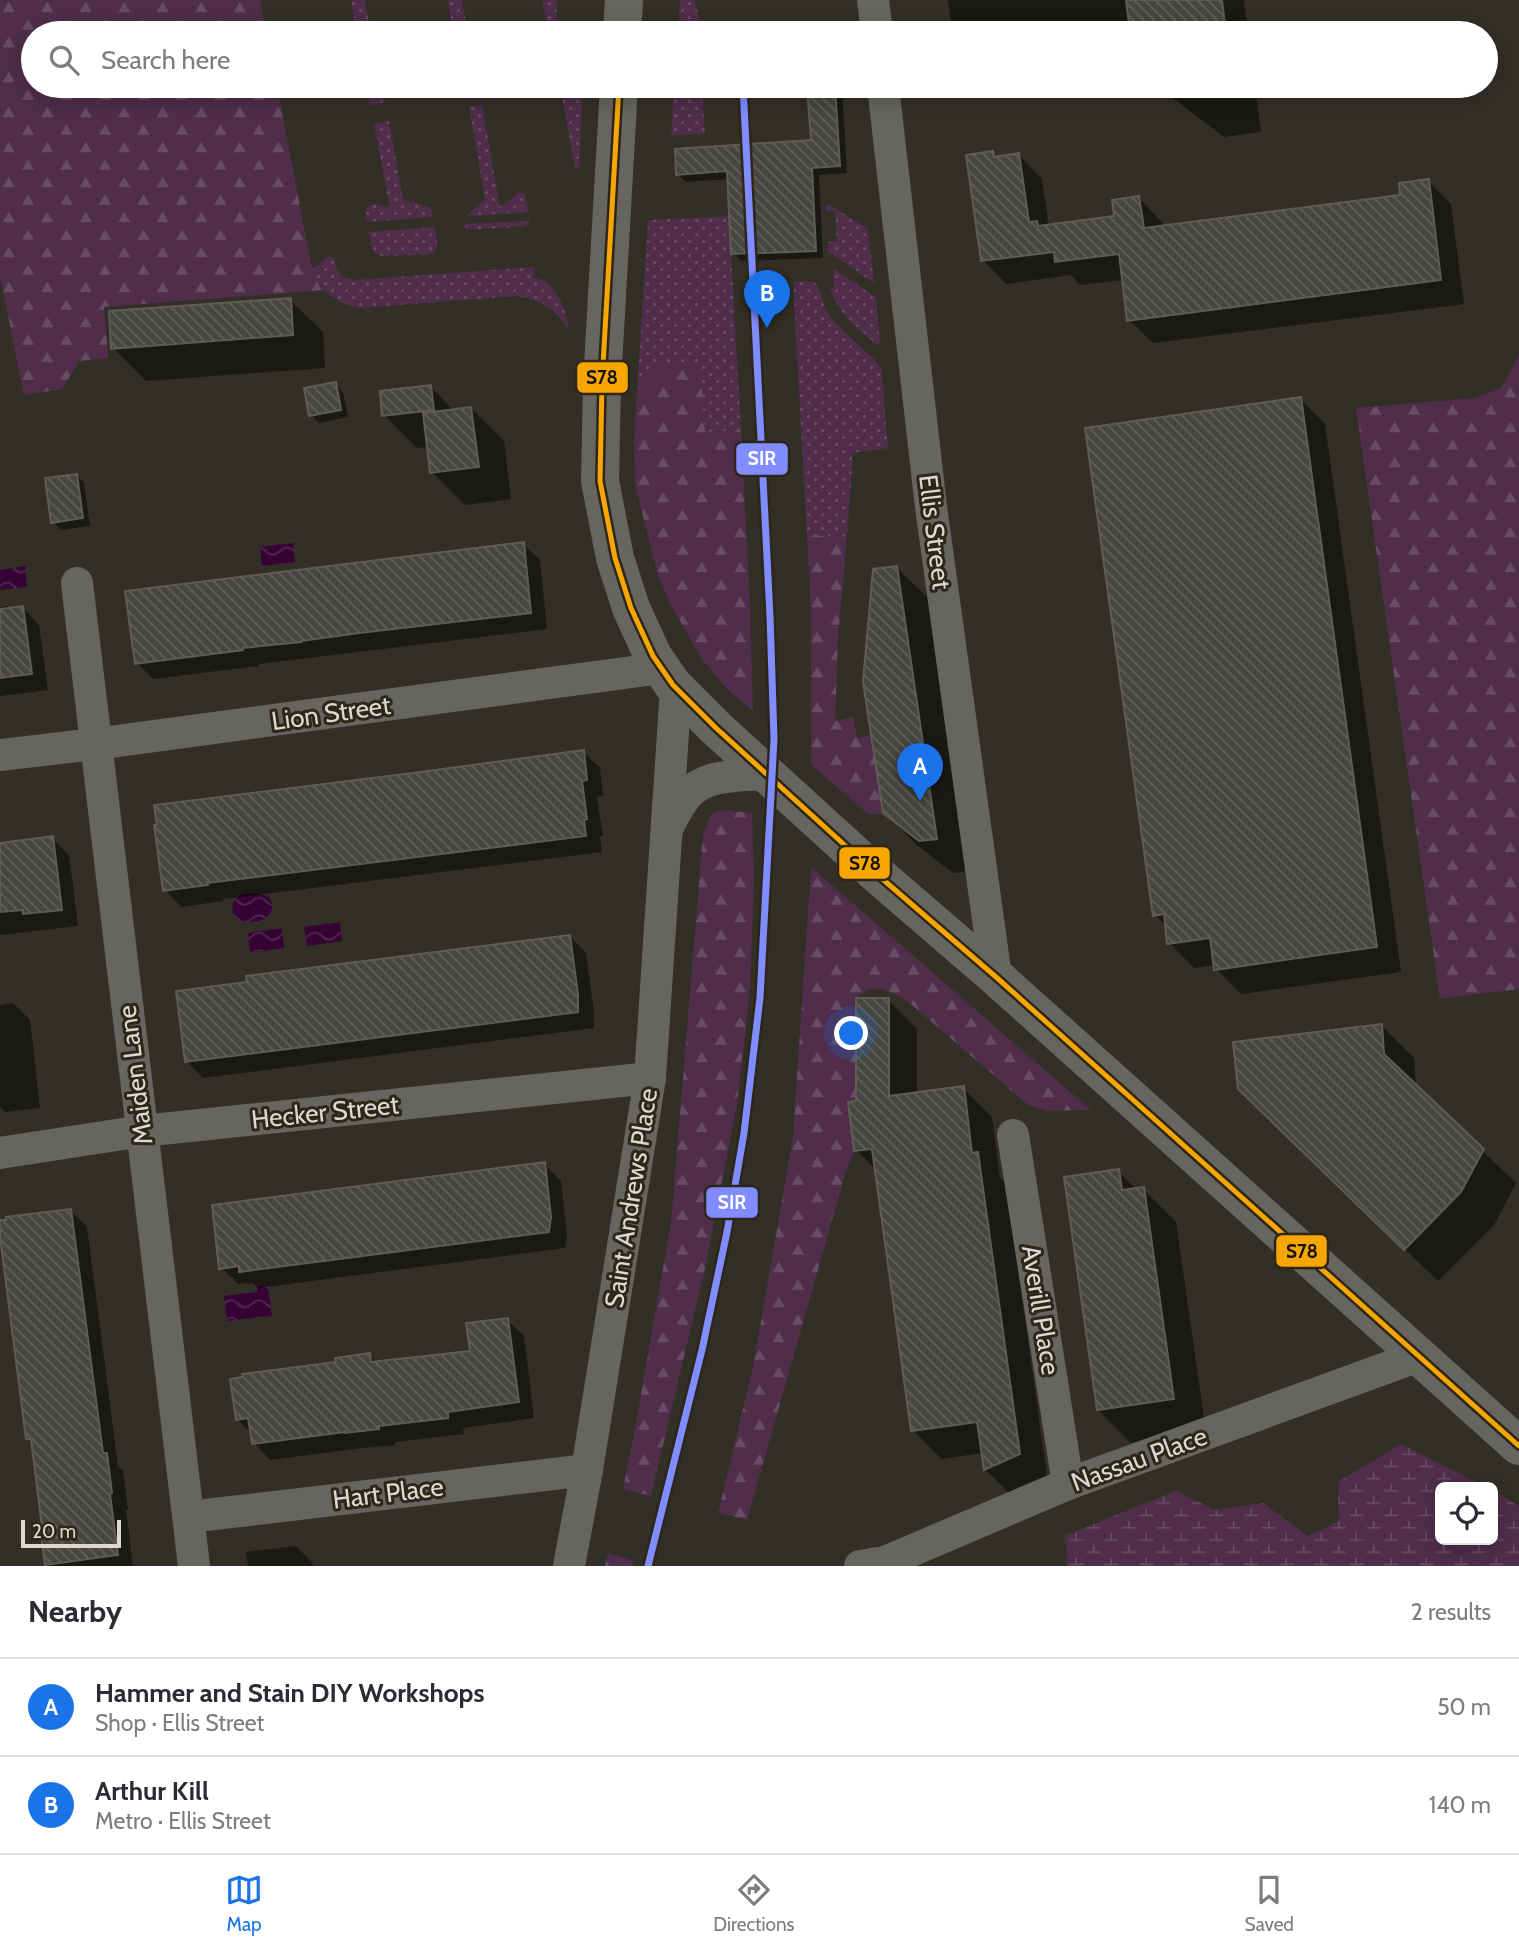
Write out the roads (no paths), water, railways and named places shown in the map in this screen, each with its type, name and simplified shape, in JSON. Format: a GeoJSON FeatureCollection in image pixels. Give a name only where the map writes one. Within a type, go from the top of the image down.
{"type":"FeatureCollection","features":[{"type":"Feature","properties":{"kind":"street"},"geometry":{"type":"LineString","coordinates":[[623,21],[624,0]]}},
{"type":"Feature","properties":{"kind":"street"},"geometry":{"type":"LineString","coordinates":[[873,0],[876,21]]}},
{"type":"Feature","properties":{"kind":"street"},"geometry":{"type":"LineString","coordinates":[[618,98],[602,383],[600,481],[615,558],[631,608],[653,656],[669,678],[716,728],[1519,1446]]}},
{"type":"Feature","properties":{"kind":"street","name":"Ellis Street"},"geometry":{"type":"LineString","coordinates":[[884,98],[931,507],[996,977]]}},
{"type":"Feature","properties":{"kind":"street","name":"Maiden Lane"},"geometry":{"type":"LineString","coordinates":[[77,583],[194,1566]]}},
{"type":"Feature","properties":{"kind":"street","name":"Lion Street"},"geometry":{"type":"LineString","coordinates":[[0,755],[669,678]]}},
{"type":"Feature","properties":{"kind":"street","name":"Saint Andrews Place"},"geometry":{"type":"LineString","coordinates":[[569,1566],[650,1078],[667,828],[669,678]]}},
{"type":"Feature","properties":{"kind":"street","name":"Saint Andrews Place"},"geometry":{"type":"LineString","coordinates":[[667,828],[686,796],[700,785],[716,778],[767,774]]}},
{"type":"Feature","properties":{"kind":"street","name":"Hecker Street"},"geometry":{"type":"LineString","coordinates":[[0,1153],[142,1131],[650,1078]]}},
{"type":"Feature","properties":{"kind":"street","name":"Averill Place"},"geometry":{"type":"LineString","coordinates":[[1013,1135],[1069,1484]]}},
{"type":"Feature","properties":{"kind":"street","name":"Nassau Place"},"geometry":{"type":"LineString","coordinates":[[860,1566],[885,1562],[1069,1484],[1419,1356]]}},
{"type":"Feature","properties":{"kind":"street","name":"Hart Place"},"geometry":{"type":"LineString","coordinates":[[188,1517],[587,1470]]}},
{"type":"Feature","properties":{"kind":"water"},"geometry":{"type":"Polygon","coordinates":[[[293,543],[295,562],[262,566],[260,547],[293,543]]]}},
{"type":"Feature","properties":{"kind":"water"},"geometry":{"type":"Polygon","coordinates":[[[25,566],[27,587],[0,590],[0,570],[25,566]]]}},
{"type":"Feature","properties":{"kind":"water"},"geometry":{"type":"Polygon","coordinates":[[[257,893],[269,897],[273,905],[269,915],[250,922],[237,918],[232,908],[235,899],[243,894],[257,893]]]}},
{"type":"Feature","properties":{"kind":"water"},"geometry":{"type":"Polygon","coordinates":[[[340,922],[342,941],[307,946],[304,927],[340,922]]]}},
{"type":"Feature","properties":{"kind":"water"},"geometry":{"type":"Polygon","coordinates":[[[282,928],[284,948],[250,953],[248,933],[282,928]]]}},
{"type":"Feature","properties":{"kind":"water"},"geometry":{"type":"Polygon","coordinates":[[[268,1285],[272,1316],[227,1321],[224,1296],[257,1292],[257,1286],[268,1285]]]}},
{"type":"Feature","properties":{"kind":"place","name":"Arthur Kill"},"geometry":{"type":"Point","coordinates":[767,328]}},
{"type":"Feature","properties":{"kind":"place","name":"Hammer and Stain DIY Workshops"},"geometry":{"type":"Point","coordinates":[920,801]}}]}
